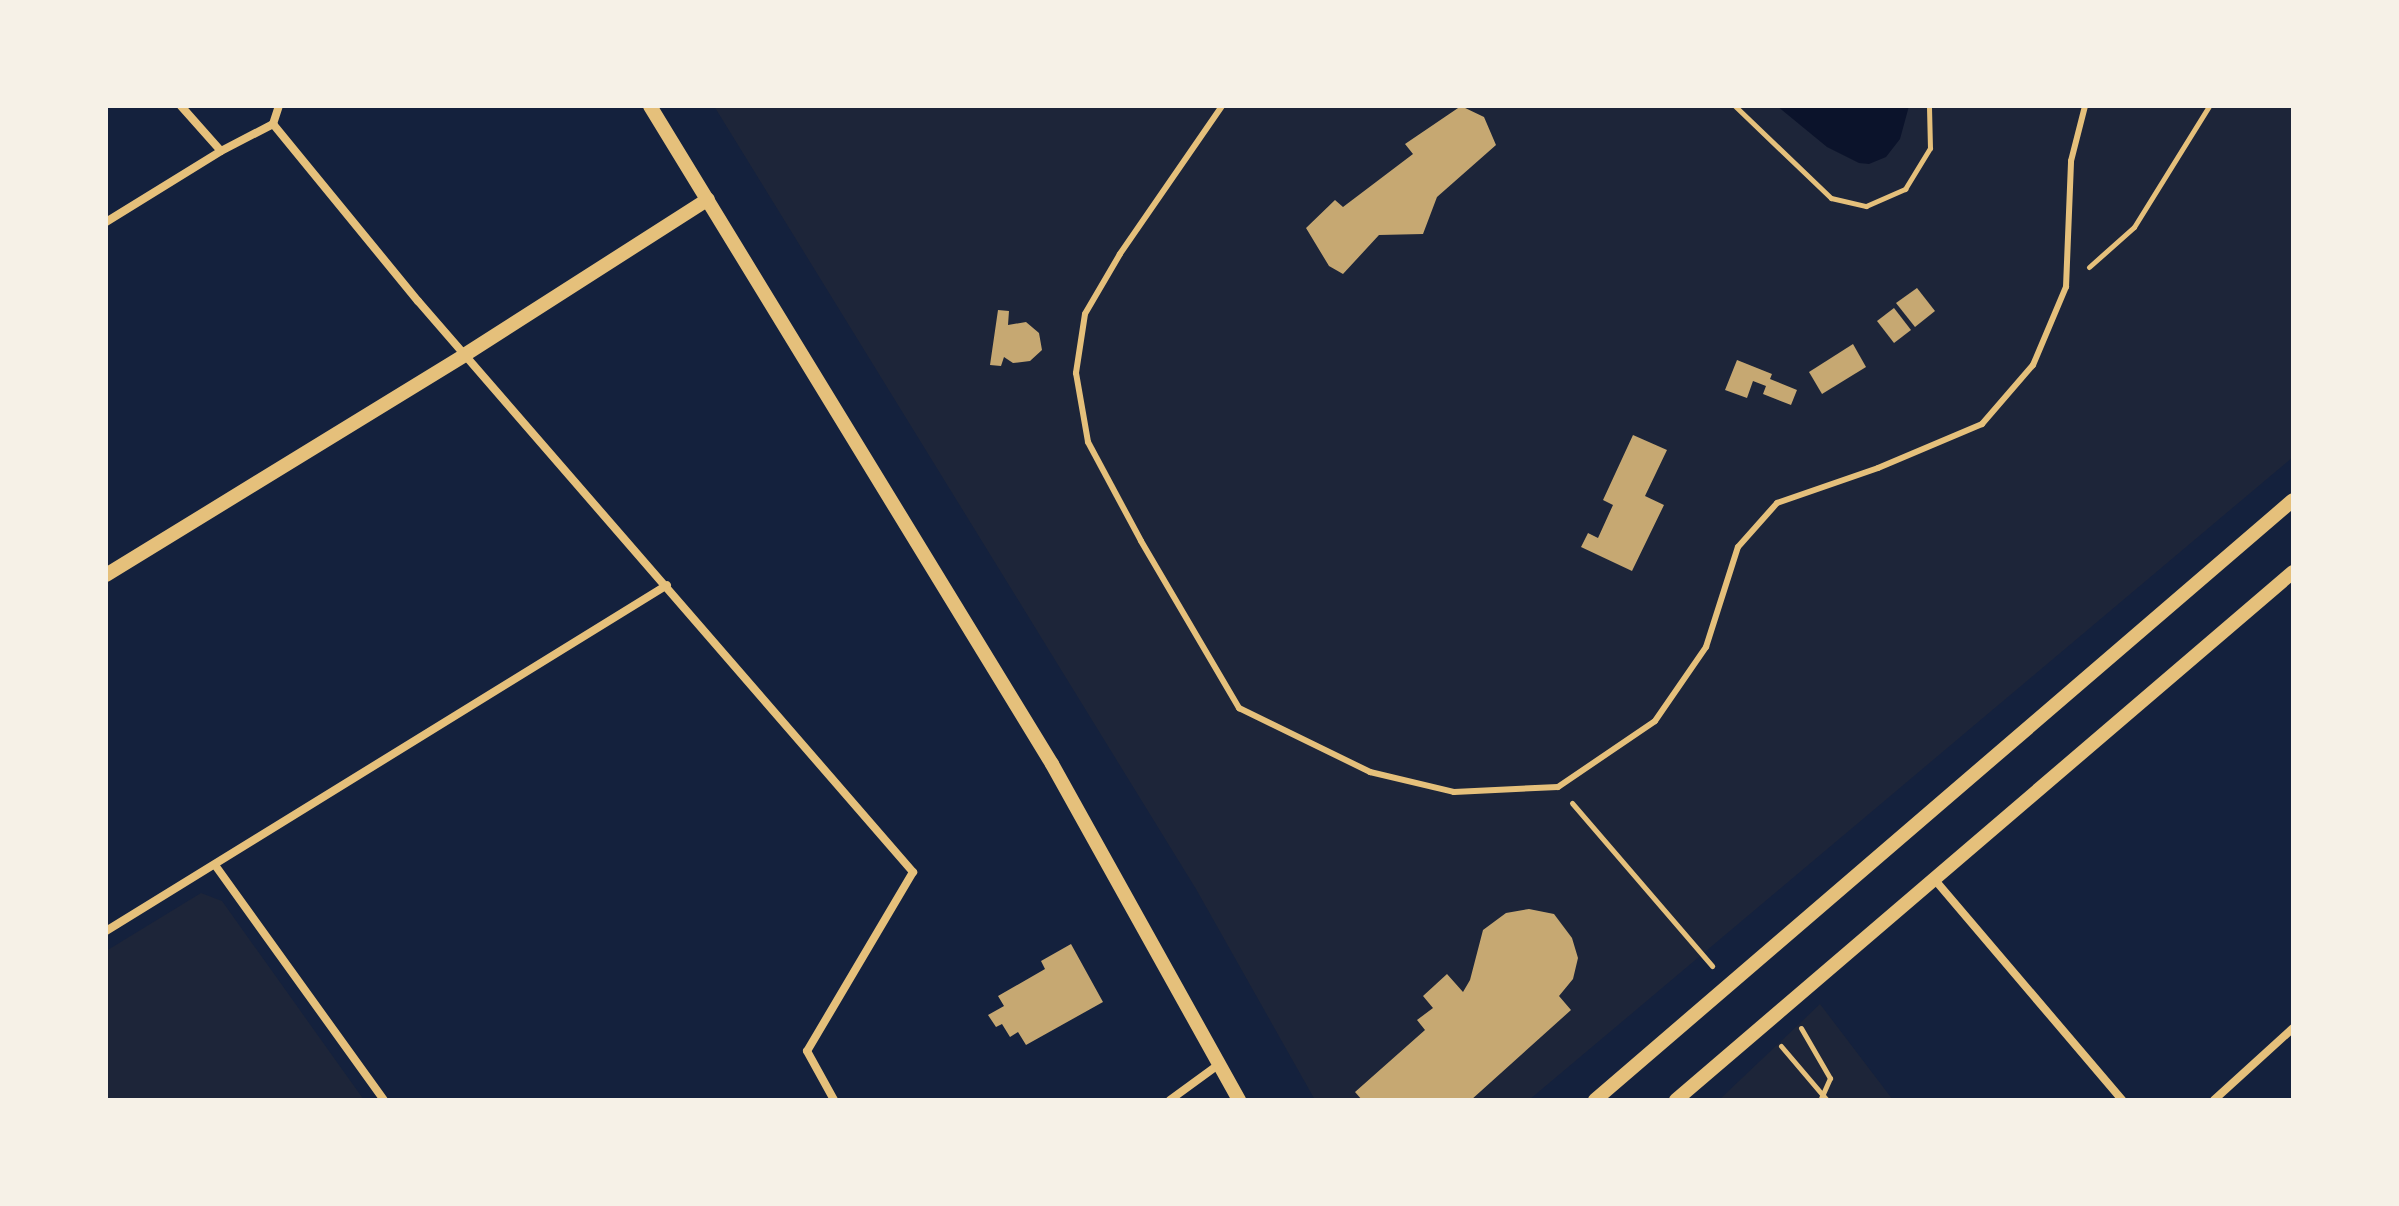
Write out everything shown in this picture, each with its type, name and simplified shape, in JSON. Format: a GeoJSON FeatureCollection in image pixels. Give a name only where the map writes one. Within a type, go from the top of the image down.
{"type":"FeatureCollection","features":[{"type":"Feature","properties":{"kind":"street"},"geometry":{"type":"LineString","coordinates":[[181,106],[221,151]]}},
{"type":"Feature","properties":{"kind":"street"},"geometry":{"type":"LineString","coordinates":[[106,222],[221,151],[273,124],[279,106]]}},
{"type":"Feature","properties":{"kind":"street"},"geometry":{"type":"LineString","coordinates":[[650,106],[1052,764],[1239,1100]]}},
{"type":"Feature","properties":{"kind":"street"},"geometry":{"type":"LineString","coordinates":[[273,124],[466,354],[913,872],[807,1051],[834,1100]]}},
{"type":"Feature","properties":{"kind":"street"},"geometry":{"type":"LineString","coordinates":[[106,575],[466,354],[708,199]]}},
{"type":"Feature","properties":{"kind":"street"},"geometry":{"type":"LineString","coordinates":[[1595,1100],[2293,500]]}},
{"type":"Feature","properties":{"kind":"street"},"geometry":{"type":"LineString","coordinates":[[1676,1100],[2293,572]]}},
{"type":"Feature","properties":{"kind":"street"},"geometry":{"type":"LineString","coordinates":[[106,931],[667,585]]}},
{"type":"Feature","properties":{"kind":"street"},"geometry":{"type":"LineString","coordinates":[[215,865],[384,1100]]}},
{"type":"Feature","properties":{"kind":"street"},"geometry":{"type":"LineString","coordinates":[[1935,880],[2122,1100]]}},
{"type":"Feature","properties":{"kind":"street"},"geometry":{"type":"LineString","coordinates":[[2214,1100],[2293,1028]]}},
{"type":"Feature","properties":{"kind":"street"},"geometry":{"type":"LineString","coordinates":[[1170,1100],[1218,1065]]}},
{"type":"Feature","properties":{"kind":"lane"},"geometry":{"type":"LineString","coordinates":[[1222,106],[1120,254],[1085,314],[1076,373],[1088,442],[1141,541],[1239,708],[1370,772],[1454,792],[1558,787],[1655,721],[1706,647],[1738,547],[1777,503],[1878,468],[1982,424],[2033,365],[2066,287],[2071,161],[2085,106]]}},
{"type":"Feature","properties":{"kind":"path"},"geometry":{"type":"LineString","coordinates":[[1735,106],[1746,120],[1831,198],[1866,206],[1905,189],[1930,148],[1929,106]]}},
{"type":"Feature","properties":{"kind":"path"},"geometry":{"type":"LineString","coordinates":[[2066,287],[2134,227],[2209,106]]}},
{"type":"Feature","properties":{"kind":"path"},"geometry":{"type":"LineString","coordinates":[[1558,787],[1651,894]]}},
{"type":"Feature","properties":{"kind":"path"},"geometry":{"type":"LineString","coordinates":[[1800,1027],[1822,1058],[1830,1078],[1820,1100]]}},
{"type":"Feature","properties":{"kind":"shaded area"},"geometry":{"type":"Polygon","coordinates":[[[714,106],[2293,106],[2293,457],[1529,1100],[1315,1100],[1196,889],[714,106]]]}},
{"type":"Feature","properties":{"kind":"shaded area"},"geometry":{"type":"Polygon","coordinates":[[[1777,106],[1909,106],[1900,139],[1886,157],[1869,164],[1859,163],[1827,147],[1777,106]]]}},
{"type":"Feature","properties":{"kind":"shaded area"},"geometry":{"type":"Polygon","coordinates":[[[201,893],[222,901],[364,1100],[106,1100],[106,951],[201,893]]]}},
{"type":"Feature","properties":{"kind":"shaded area"},"geometry":{"type":"Polygon","coordinates":[[[1820,1004],[1893,1100],[1719,1100],[1820,1004]]]}},
{"type":"Feature","properties":{"kind":"building"},"geometry":{"type":"Polygon","coordinates":[[[1461,106],[1484,117],[1496,145],[1437,197],[1423,234],[1379,235],[1343,274],[1329,266],[1306,228],[1335,200],[1343,207],[1413,154],[1405,144],[1461,106]]]}},
{"type":"Feature","properties":{"kind":"building"},"geometry":{"type":"Polygon","coordinates":[[[1917,288],[1935,311],[1915,327],[1896,303],[1917,288]]]}},
{"type":"Feature","properties":{"kind":"building"},"geometry":{"type":"Polygon","coordinates":[[[1894,308],[1911,330],[1894,343],[1877,321],[1894,308]]]}},
{"type":"Feature","properties":{"kind":"building"},"geometry":{"type":"Polygon","coordinates":[[[998,310],[1009,311],[1008,325],[1026,322],[1039,333],[1042,350],[1030,361],[1013,363],[1004,357],[1001,366],[990,365],[998,310]]]}},
{"type":"Feature","properties":{"kind":"building"},"geometry":{"type":"Polygon","coordinates":[[[1853,344],[1866,367],[1822,394],[1809,372],[1853,344]]]}},
{"type":"Feature","properties":{"kind":"building"},"geometry":{"type":"Polygon","coordinates":[[[1737,360],[1772,374],[1770,379],[1797,390],[1791,405],[1763,394],[1766,386],[1753,381],[1747,398],[1725,390],[1737,360]]]}},
{"type":"Feature","properties":{"kind":"building"},"geometry":{"type":"Polygon","coordinates":[[[1633,435],[1667,450],[1645,496],[1664,505],[1632,571],[1581,547],[1588,533],[1598,538],[1613,505],[1603,500],[1633,435]]]}},
{"type":"Feature","properties":{"kind":"building"},"geometry":{"type":"Polygon","coordinates":[[[1529,909],[1554,914],[1572,938],[1578,958],[1573,979],[1559,996],[1571,1010],[1471,1100],[1362,1100],[1355,1092],[1425,1030],[1417,1020],[1433,1008],[1423,996],[1447,974],[1463,992],[1470,980],[1483,930],[1506,913],[1529,909]]]}},
{"type":"Feature","properties":{"kind":"building"},"geometry":{"type":"Polygon","coordinates":[[[1071,944],[1103,1002],[1026,1045],[1018,1032],[1010,1037],[1002,1024],[996,1027],[988,1015],[1004,1006],[998,996],[1045,969],[1041,961],[1071,944]]]}}]}
